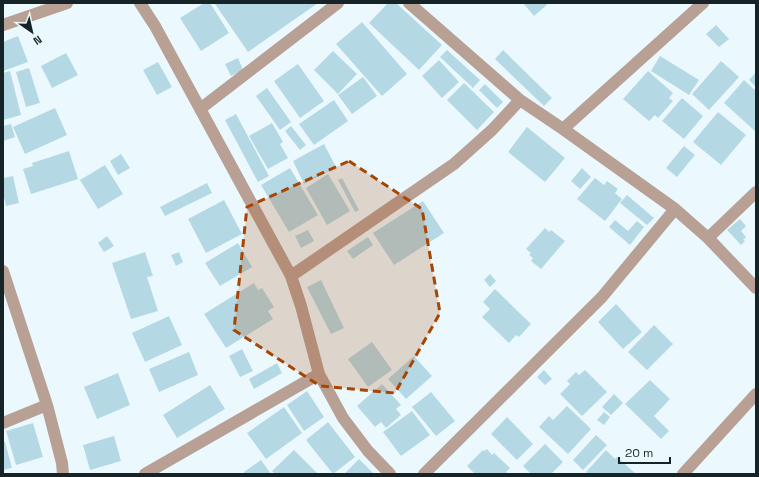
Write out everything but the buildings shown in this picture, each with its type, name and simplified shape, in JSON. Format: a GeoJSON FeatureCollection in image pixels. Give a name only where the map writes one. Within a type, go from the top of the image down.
{"type":"FeatureCollection","features":[{"type":"Feature","properties":{"kind":"street"},"geometry":{"type":"LineString","coordinates":[[3,25],[67,3]]}},
{"type":"Feature","properties":{"kind":"street"},"geometry":{"type":"LineString","coordinates":[[140,3],[155,26],[291,276],[301,306],[319,374],[343,418],[368,451],[390,474]]}},
{"type":"Feature","properties":{"kind":"street"},"geometry":{"type":"LineString","coordinates":[[200,109],[338,3]]}},
{"type":"Feature","properties":{"kind":"street"},"geometry":{"type":"LineString","coordinates":[[563,129],[703,3]]}},
{"type":"Feature","properties":{"kind":"street"},"geometry":{"type":"LineString","coordinates":[[416,5],[520,100],[675,209],[708,238],[756,288]]}},
{"type":"Feature","properties":{"kind":"street"},"geometry":{"type":"LineString","coordinates":[[291,276],[454,164],[492,130],[520,100]]}},
{"type":"Feature","properties":{"kind":"street"},"geometry":{"type":"LineString","coordinates":[[708,238],[756,192]]}},
{"type":"Feature","properties":{"kind":"street"},"geometry":{"type":"LineString","coordinates":[[424,474],[602,297],[675,209]]}},
{"type":"Feature","properties":{"kind":"street"},"geometry":{"type":"LineString","coordinates":[[3,271],[47,405],[64,474]]}},
{"type":"Feature","properties":{"kind":"street"},"geometry":{"type":"LineString","coordinates":[[145,474],[319,374]]}},
{"type":"Feature","properties":{"kind":"street"},"geometry":{"type":"LineString","coordinates":[[683,474],[756,394]]}},
{"type":"Feature","properties":{"kind":"street"},"geometry":{"type":"LineString","coordinates":[[3,423],[47,405]]}},
{"type":"Feature","properties":{"kind":"highlighted area"},"geometry":{"type":"Polygon","coordinates":[[[349,161],[422,209],[440,313],[395,393],[320,386],[234,330],[247,207],[349,161]]]}}]}
